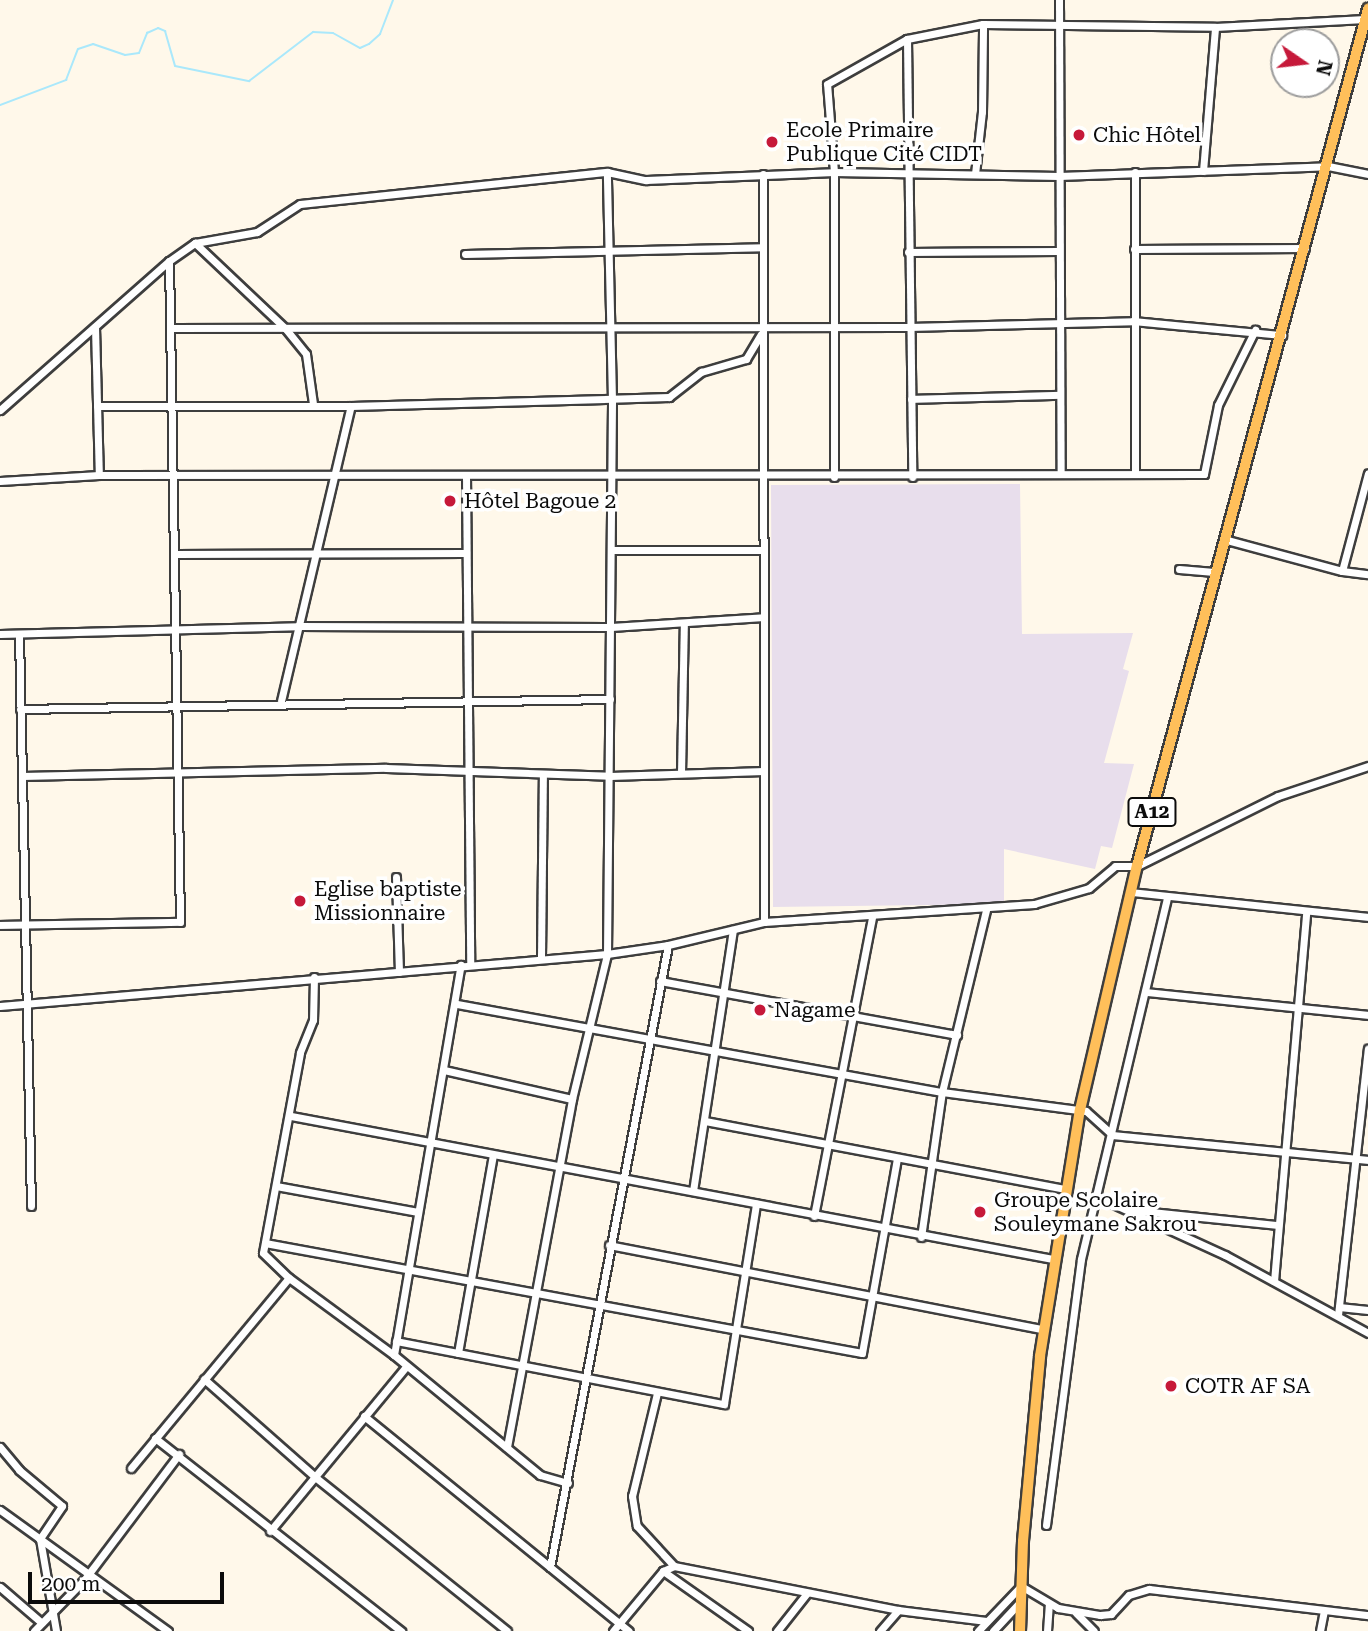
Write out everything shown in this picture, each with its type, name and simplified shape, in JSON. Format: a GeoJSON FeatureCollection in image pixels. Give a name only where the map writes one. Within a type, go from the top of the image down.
{"type":"FeatureCollection","features":[{"type":"Feature","properties":{"kind":"main road","name":"A12"},"geometry":{"type":"LineString","coordinates":[[1020,1631],[1021,1587],[1043,1329],[1080,1110],[1137,866],[1306,248],[1366,14]]}},
{"type":"Feature","properties":{"kind":"street"},"geometry":{"type":"LineString","coordinates":[[1059,0],[1061,323],[1058,396],[1061,474]]}},
{"type":"Feature","properties":{"kind":"street"},"geometry":{"type":"LineString","coordinates":[[835,477],[834,172],[827,84],[907,40],[983,24],[1059,22],[1215,27],[1366,14]]}},
{"type":"Feature","properties":{"kind":"street"},"geometry":{"type":"LineString","coordinates":[[975,174],[982,112],[983,24]]}},
{"type":"Feature","properties":{"kind":"street"},"geometry":{"type":"LineString","coordinates":[[1203,171],[1215,27]]}},
{"type":"Feature","properties":{"kind":"street"},"geometry":{"type":"LineString","coordinates":[[907,40],[912,477]]}},
{"type":"Feature","properties":{"kind":"street"},"geometry":{"type":"LineString","coordinates":[[0,410],[169,261],[195,243],[257,232],[300,204],[607,172],[646,180],[834,172],[1059,176],[1328,166],[1368,174]]}},
{"type":"Feature","properties":{"kind":"street"},"geometry":{"type":"LineString","coordinates":[[507,1447],[525,1366],[572,1099],[607,954],[612,400],[607,172]]}},
{"type":"Feature","properties":{"kind":"street"},"geometry":{"type":"LineString","coordinates":[[1135,172],[1135,474]]}},
{"type":"Feature","properties":{"kind":"street"},"geometry":{"type":"LineString","coordinates":[[763,174],[764,922]]}},
{"type":"Feature","properties":{"kind":"street"},"geometry":{"type":"LineString","coordinates":[[195,243],[285,328],[306,354],[313,404]]}},
{"type":"Feature","properties":{"kind":"street"},"geometry":{"type":"LineString","coordinates":[[465,254],[763,247]]}},
{"type":"Feature","properties":{"kind":"street"},"geometry":{"type":"LineString","coordinates":[[1134,248],[1306,248]]}},
{"type":"Feature","properties":{"kind":"street"},"geometry":{"type":"LineString","coordinates":[[908,252],[1059,251]]}},
{"type":"Feature","properties":{"kind":"street"},"geometry":{"type":"LineString","coordinates":[[0,925],[180,922],[169,261]]}},
{"type":"Feature","properties":{"kind":"street"},"geometry":{"type":"LineString","coordinates":[[170,328],[611,325],[763,327],[834,324],[909,327],[1133,321],[1255,330],[1282,335]]}},
{"type":"Feature","properties":{"kind":"street"},"geometry":{"type":"LineString","coordinates":[[95,327],[99,475]]}},
{"type":"Feature","properties":{"kind":"street"},"geometry":{"type":"LineString","coordinates":[[97,407],[313,404],[351,406],[612,400],[676,394],[701,372],[746,359],[763,327]]}},
{"type":"Feature","properties":{"kind":"street"},"geometry":{"type":"LineString","coordinates":[[0,481],[99,475],[912,477],[1204,474],[1219,405],[1255,330]]}},
{"type":"Feature","properties":{"kind":"street"},"geometry":{"type":"LineString","coordinates":[[911,399],[1058,396]]}},
{"type":"Feature","properties":{"kind":"street"},"geometry":{"type":"LineString","coordinates":[[281,701],[351,406]]}},
{"type":"Feature","properties":{"kind":"street"},"geometry":{"type":"LineString","coordinates":[[1342,572],[1368,473]]}},
{"type":"Feature","properties":{"kind":"street"},"geometry":{"type":"LineString","coordinates":[[466,476],[464,626],[470,965]]}},
{"type":"Feature","properties":{"kind":"street"},"geometry":{"type":"LineString","coordinates":[[1227,540],[1342,572],[1368,574]]}},
{"type":"Feature","properties":{"kind":"street"},"geometry":{"type":"LineString","coordinates":[[611,550],[764,550]]}},
{"type":"Feature","properties":{"kind":"street"},"geometry":{"type":"LineString","coordinates":[[175,554],[316,551],[464,553]]}},
{"type":"Feature","properties":{"kind":"street"},"geometry":{"type":"LineString","coordinates":[[1179,569],[1218,572]]}},
{"type":"Feature","properties":{"kind":"street"},"geometry":{"type":"LineString","coordinates":[[0,634],[298,626],[611,627],[764,617]]}},
{"type":"Feature","properties":{"kind":"street"},"geometry":{"type":"LineString","coordinates":[[681,774],[684,623]]}},
{"type":"Feature","properties":{"kind":"street"},"geometry":{"type":"LineString","coordinates":[[19,634],[31,1206]]}},
{"type":"Feature","properties":{"kind":"street"},"geometry":{"type":"LineString","coordinates":[[20,709],[281,701],[610,699]]}},
{"type":"Feature","properties":{"kind":"street"},"geometry":{"type":"LineString","coordinates":[[2,1008],[314,977],[399,972],[541,957],[607,954],[667,946],[764,922],[872,918],[1034,904],[1089,888],[1115,866],[1137,866],[1278,796],[1368,766]]}},
{"type":"Feature","properties":{"kind":"street"},"geometry":{"type":"LineString","coordinates":[[22,776],[177,775],[386,768],[610,776],[764,771]]}},
{"type":"Feature","properties":{"kind":"street"},"geometry":{"type":"LineString","coordinates":[[541,957],[543,775]]}},
{"type":"Feature","properties":{"kind":"street"},"geometry":{"type":"LineString","coordinates":[[396,877],[399,972]]}},
{"type":"Feature","properties":{"kind":"street"},"geometry":{"type":"LineString","coordinates":[[1131,892],[1167,899],[1368,916]]}},
{"type":"Feature","properties":{"kind":"street"},"geometry":{"type":"LineString","coordinates":[[1046,1525],[1081,1259],[1113,1135],[1167,899]]}},
{"type":"Feature","properties":{"kind":"street"},"geometry":{"type":"LineString","coordinates":[[921,1237],[929,1164],[942,1092],[986,910]]}},
{"type":"Feature","properties":{"kind":"street"},"geometry":{"type":"LineString","coordinates":[[1274,1281],[1283,1152],[1306,912]]}},
{"type":"Feature","properties":{"kind":"street"},"geometry":{"type":"LineString","coordinates":[[814,1216],[872,918]]}},
{"type":"Feature","properties":{"kind":"street"},"geometry":{"type":"LineString","coordinates":[[693,1191],[733,930]]}},
{"type":"Feature","properties":{"kind":"street"},"geometry":{"type":"LineString","coordinates":[[550,1567],[568,1483],[596,1307],[667,946]]}},
{"type":"Feature","properties":{"kind":"street"},"geometry":{"type":"LineString","coordinates":[[394,1355],[430,1142],[457,1004],[461,965]]}},
{"type":"Feature","properties":{"kind":"street"},"geometry":{"type":"LineString","coordinates":[[314,977],[313,1020],[300,1053],[291,1116],[263,1252],[289,1278],[394,1355],[405,1368],[540,1475],[568,1483]]}},
{"type":"Feature","properties":{"kind":"street"},"geometry":{"type":"LineString","coordinates":[[660,981],[957,1035]]}},
{"type":"Feature","properties":{"kind":"street"},"geometry":{"type":"LineString","coordinates":[[1146,992],[1368,1014]]}},
{"type":"Feature","properties":{"kind":"street"},"geometry":{"type":"LineString","coordinates":[[457,1004],[713,1053],[942,1092],[1080,1110],[1113,1135],[1368,1160]]}},
{"type":"Feature","properties":{"kind":"street"},"geometry":{"type":"LineString","coordinates":[[1339,1311],[1358,1159],[1368,1049]]}},
{"type":"Feature","properties":{"kind":"street"},"geometry":{"type":"LineString","coordinates":[[444,1070],[572,1099]]}},
{"type":"Feature","properties":{"kind":"street"},"geometry":{"type":"LineString","coordinates":[[291,1116],[693,1191],[883,1230],[1053,1259]]}},
{"type":"Feature","properties":{"kind":"street"},"geometry":{"type":"LineString","coordinates":[[705,1121],[828,1147],[1066,1189]]}},
{"type":"Feature","properties":{"kind":"street"},"geometry":{"type":"LineString","coordinates":[[458,1353],[493,1154]]}},
{"type":"Feature","properties":{"kind":"street"},"geometry":{"type":"LineString","coordinates":[[265,1243],[596,1307],[862,1353],[897,1159]]}},
{"type":"Feature","properties":{"kind":"street"},"geometry":{"type":"LineString","coordinates":[[276,1186],[418,1212]]}},
{"type":"Feature","properties":{"kind":"street"},"geometry":{"type":"LineString","coordinates":[[1096,1196],[1339,1311],[1368,1333]]}},
{"type":"Feature","properties":{"kind":"street"},"geometry":{"type":"LineString","coordinates":[[396,1341],[724,1405],[756,1204]]}},
{"type":"Feature","properties":{"kind":"street"},"geometry":{"type":"LineString","coordinates":[[1124,1209],[1278,1225]]}},
{"type":"Feature","properties":{"kind":"street"},"geometry":{"type":"LineString","coordinates":[[609,1245],[1043,1329]]}},
{"type":"Feature","properties":{"kind":"street"},"geometry":{"type":"LineString","coordinates":[[131,1468],[289,1278]]}},
{"type":"Feature","properties":{"kind":"street"},"geometry":{"type":"LineString","coordinates":[[1339,1311],[1368,1311]]}},
{"type":"Feature","properties":{"kind":"street"},"geometry":{"type":"LineString","coordinates":[[270,1531],[405,1368]]}},
{"type":"Feature","properties":{"kind":"street"},"geometry":{"type":"LineString","coordinates":[[204,1379],[315,1477],[507,1631]]}},
{"type":"Feature","properties":{"kind":"street"},"geometry":{"type":"LineString","coordinates":[[657,1393],[632,1496],[637,1526],[674,1566],[898,1610],[986,1621]]}},
{"type":"Feature","properties":{"kind":"street"},"geometry":{"type":"LineString","coordinates":[[365,1416],[629,1631]]}},
{"type":"Feature","properties":{"kind":"street"},"geometry":{"type":"LineString","coordinates":[[155,1438],[179,1454],[270,1531],[401,1631]]}},
{"type":"Feature","properties":{"kind":"street"},"geometry":{"type":"LineString","coordinates":[[0,1447],[19,1470],[62,1506],[40,1539],[56,1631]]}},
{"type":"Feature","properties":{"kind":"street"},"geometry":{"type":"LineString","coordinates":[[34,1631],[88,1576],[179,1454]]}},
{"type":"Feature","properties":{"kind":"street"},"geometry":{"type":"LineString","coordinates":[[0,1510],[88,1576],[168,1631]]}},
{"type":"Feature","properties":{"kind":"street"},"geometry":{"type":"LineString","coordinates":[[613,1631],[663,1571],[674,1566]]}},
{"type":"Feature","properties":{"kind":"street"},"geometry":{"type":"LineString","coordinates":[[663,1571],[748,1631]]}},
{"type":"Feature","properties":{"kind":"street"},"geometry":{"type":"LineString","coordinates":[[0,1587],[42,1623]]}},
{"type":"Feature","properties":{"kind":"street"},"geometry":{"type":"LineString","coordinates":[[978,1631],[1021,1587],[1049,1605],[1075,1613],[1108,1615],[1129,1595],[1149,1589],[1368,1615]]}},
{"type":"Feature","properties":{"kind":"street"},"geometry":{"type":"LineString","coordinates":[[777,1631],[807,1593]]}},
{"type":"Feature","properties":{"kind":"street"},"geometry":{"type":"LineString","coordinates":[[993,1631],[1020,1602]]}},
{"type":"Feature","properties":{"kind":"street"},"geometry":{"type":"LineString","coordinates":[[1047,1631],[1049,1605]]}},
{"type":"Feature","properties":{"kind":"street"},"geometry":{"type":"LineString","coordinates":[[880,1631],[898,1610]]}},
{"type":"Feature","properties":{"kind":"street"},"geometry":{"type":"LineString","coordinates":[[1320,1631],[1324,1610]]}},
{"type":"Feature","properties":{"kind":"street"},"geometry":{"type":"LineString","coordinates":[[1075,1613],[1094,1631]]}},
{"type":"Feature","properties":{"kind":"shaded area"},"geometry":{"type":"Polygon","coordinates":[[[1020,484],[1022,634],[1133,633],[1123,669],[1129,671],[1104,763],[1134,764],[1112,848],[1101,846],[1095,869],[1004,849],[1004,904],[773,907],[771,485],[1020,484]]]}},
{"type":"Feature","properties":{"kind":"waterway"},"geometry":{"type":"LineString","coordinates":[[0,105],[66,80],[78,49],[93,44],[125,55],[139,53],[147,33],[158,28],[165,31],[175,66],[249,81],[313,32],[333,33],[360,48],[369,44],[380,34],[393,0]]}},
{"type":"Feature","properties":{"kind":"place","name":"Chic Hôtel"},"geometry":{"type":"Point","coordinates":[1079,135]}},
{"type":"Feature","properties":{"kind":"place","name":"Ecole Primaire Publique Cité CIDT"},"geometry":{"type":"Point","coordinates":[772,142]}},
{"type":"Feature","properties":{"kind":"place","name":"Hôtel Bagoue 2"},"geometry":{"type":"Point","coordinates":[450,501]}},
{"type":"Feature","properties":{"kind":"place","name":"Eglise baptiste Missionnaire"},"geometry":{"type":"Point","coordinates":[300,901]}},
{"type":"Feature","properties":{"kind":"place","name":"Nagame"},"geometry":{"type":"Point","coordinates":[760,1010]}},
{"type":"Feature","properties":{"kind":"place","name":"Groupe Scolaire Souleymane Sakrou"},"geometry":{"type":"Point","coordinates":[980,1212]}},
{"type":"Feature","properties":{"kind":"place","name":"COTR AF SA"},"geometry":{"type":"Point","coordinates":[1171,1386]}}]}
